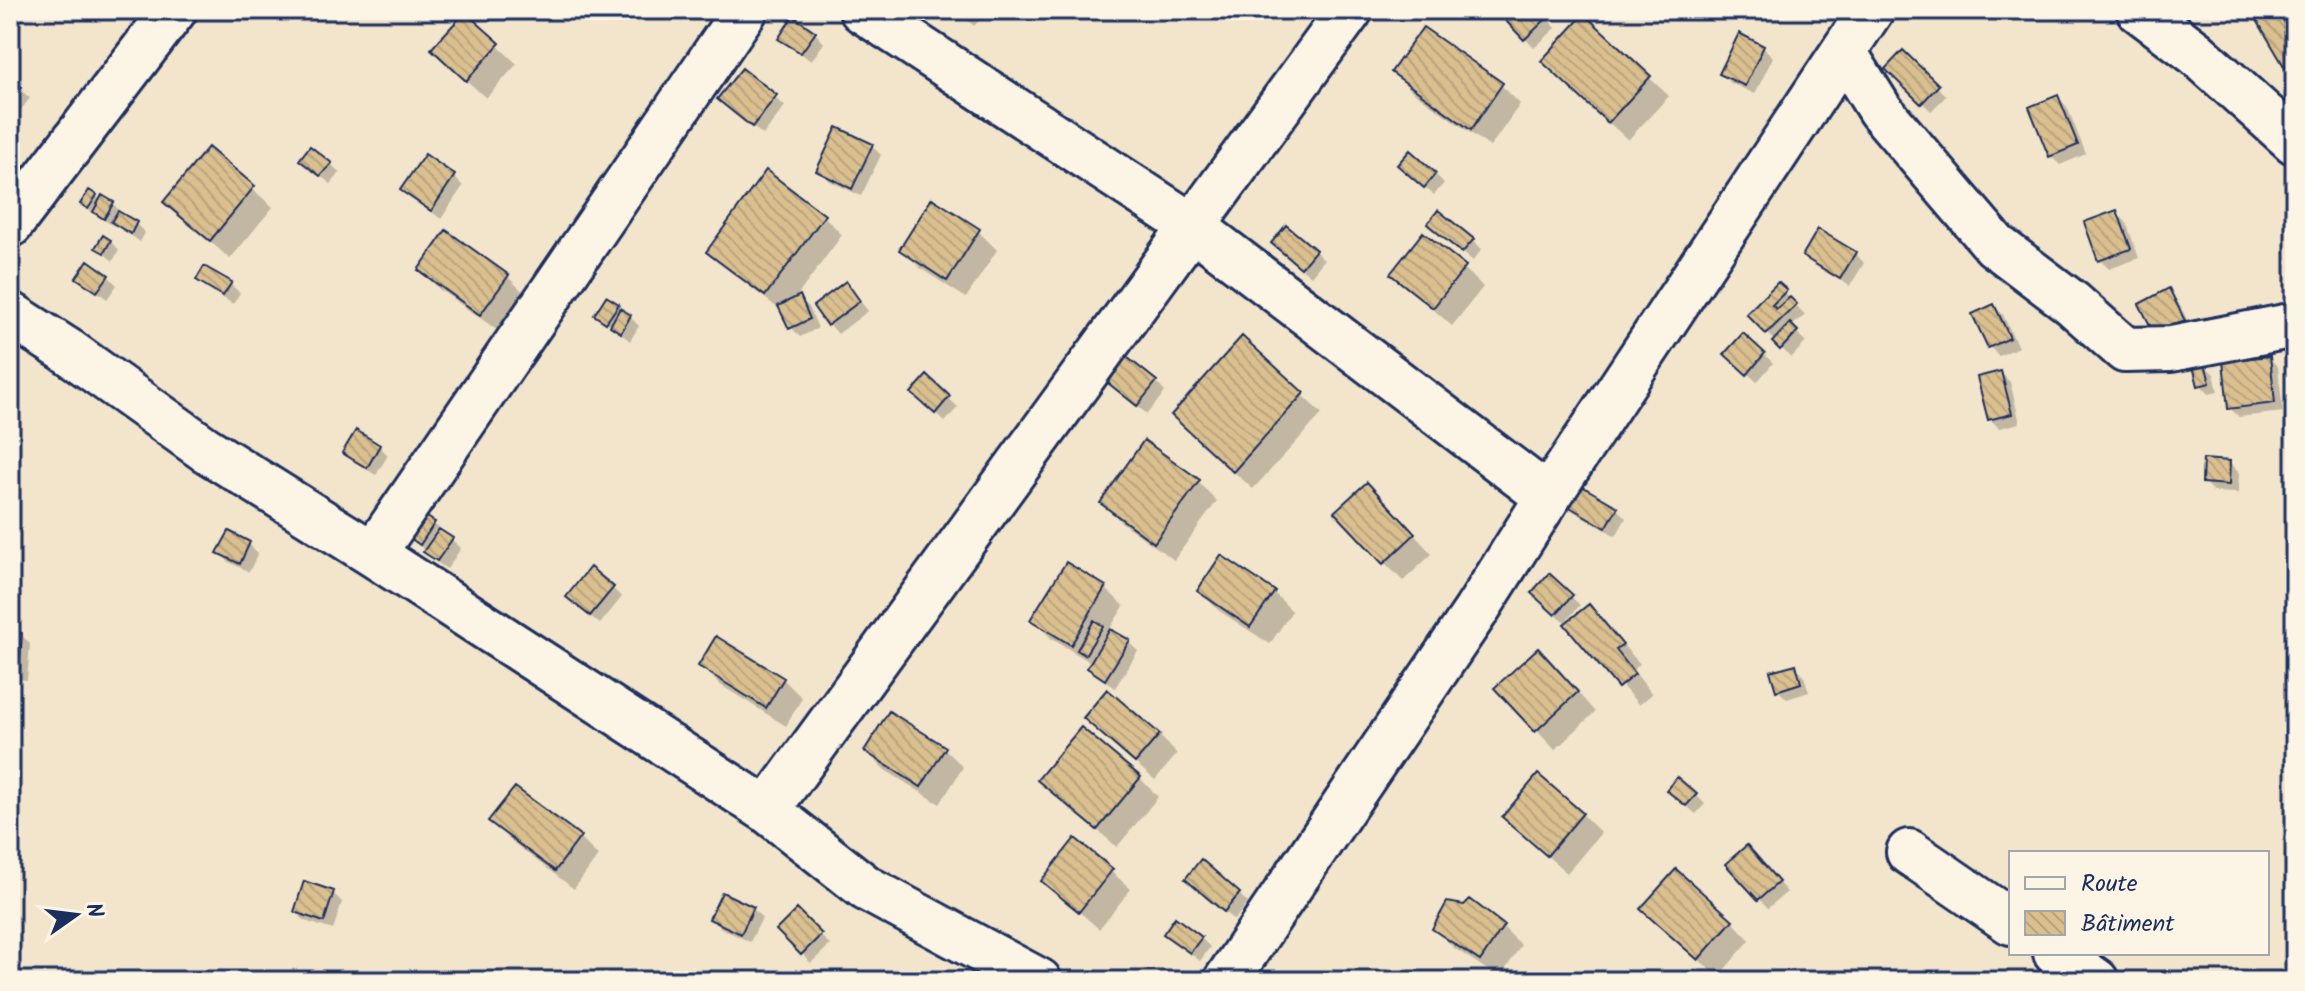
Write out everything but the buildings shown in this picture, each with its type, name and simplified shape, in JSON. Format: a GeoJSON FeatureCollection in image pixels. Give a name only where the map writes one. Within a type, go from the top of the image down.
{"type":"FeatureCollection","features":[{"type":"Feature","properties":{"kind":"street"},"geometry":{"type":"LineString","coordinates":[[10,225],[174,10]]}},
{"type":"Feature","properties":{"kind":"street"},"geometry":{"type":"LineString","coordinates":[[373,554],[745,10]]}},
{"type":"Feature","properties":{"kind":"street"},"geometry":{"type":"LineString","coordinates":[[862,10],[1192,226],[1548,497]]}},
{"type":"Feature","properties":{"kind":"street"},"geometry":{"type":"LineString","coordinates":[[767,810],[1350,10]]}},
{"type":"Feature","properties":{"kind":"street"},"geometry":{"type":"LineString","coordinates":[[2139,10],[2196,53],[2295,142]]}},
{"type":"Feature","properties":{"kind":"street"},"geometry":{"type":"LineString","coordinates":[[1226,981],[1476,611],[1869,11]]}},
{"type":"Feature","properties":{"kind":"street"},"geometry":{"type":"LineString","coordinates":[[1844,52],[1880,110],[1995,245],[2072,303],[2125,350],[2171,349],[2295,325]]}},
{"type":"Feature","properties":{"kind":"street"},"geometry":{"type":"LineString","coordinates":[[10,314],[68,351],[205,449],[373,554],[767,810],[866,888],[1039,981]]}},
{"type":"Feature","properties":{"kind":"street"},"geometry":{"type":"LineString","coordinates":[[1909,852],[2009,921]]}},
{"type":"Feature","properties":{"kind":"street"},"geometry":{"type":"LineString","coordinates":[[2059,955],[2096,981]]}}]}
